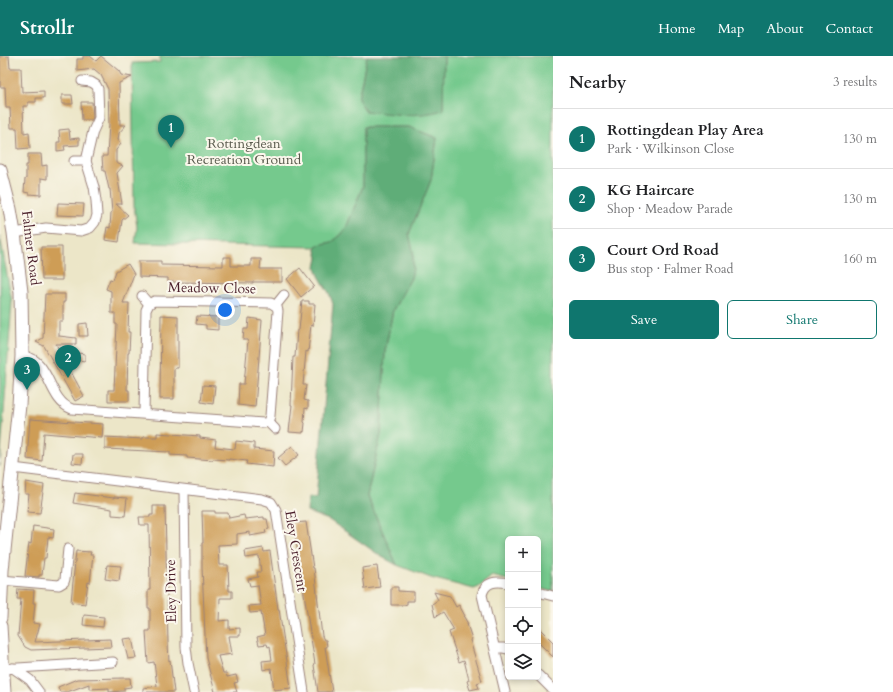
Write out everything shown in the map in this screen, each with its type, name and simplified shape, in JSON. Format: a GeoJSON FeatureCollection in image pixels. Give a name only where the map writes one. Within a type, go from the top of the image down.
{"type":"FeatureCollection","features":[{"type":"Feature","properties":{"kind":"main road","name":"Falmer Road"},"geometry":{"type":"LineString","coordinates":[[0,170],[10,209],[21,292],[22,356],[19,405],[1,580],[0,618]]}},
{"type":"Feature","properties":{"kind":"main road"},"geometry":{"type":"LineString","coordinates":[[0,626],[8,668],[4,692]]}},
{"type":"Feature","properties":{"kind":"street"},"geometry":{"type":"LineString","coordinates":[[14,234],[46,228],[81,231],[90,228],[95,222],[97,215],[94,187],[86,161],[99,118],[98,89],[96,85],[91,82],[82,81]]}},
{"type":"Feature","properties":{"kind":"street"},"geometry":{"type":"LineString","coordinates":[[74,161],[86,161]]}},
{"type":"Feature","properties":{"kind":"street"},"geometry":{"type":"LineString","coordinates":[[268,422],[270,416],[275,360],[278,311],[276,305],[284,295]]}},
{"type":"Feature","properties":{"kind":"street","name":"Meadow Close"},"geometry":{"type":"LineString","coordinates":[[142,296],[149,304]]}},
{"type":"Feature","properties":{"kind":"street","name":"Meadow Close"},"geometry":{"type":"LineString","coordinates":[[144,414],[146,310],[149,304],[154,301],[158,301],[271,303],[276,305]]}},
{"type":"Feature","properties":{"kind":"street"},"geometry":{"type":"LineString","coordinates":[[22,356],[29,357],[42,368],[60,401],[72,409],[259,423],[268,422]]}},
{"type":"Feature","properties":{"kind":"street"},"geometry":{"type":"LineString","coordinates":[[268,422],[275,429]]}},
{"type":"Feature","properties":{"kind":"street"},"geometry":{"type":"LineString","coordinates":[[13,468],[184,490]]}},
{"type":"Feature","properties":{"kind":"street","name":"Eley Drive"},"geometry":{"type":"LineString","coordinates":[[184,490],[186,647],[194,692]]}},
{"type":"Feature","properties":{"kind":"street","name":"Eley Crescent"},"geometry":{"type":"LineString","coordinates":[[184,490],[262,499],[270,501],[275,506],[304,692]]}},
{"type":"Feature","properties":{"kind":"street"},"geometry":{"type":"LineString","coordinates":[[1,580],[59,585],[64,582],[65,579],[68,549]]}},
{"type":"Feature","properties":{"kind":"street"},"geometry":{"type":"LineString","coordinates":[[505,583],[493,582],[487,586],[483,592],[495,648],[504,666],[505,692]]}},
{"type":"Feature","properties":{"kind":"street"},"geometry":{"type":"LineString","coordinates":[[541,593],[553,596]]}},
{"type":"Feature","properties":{"kind":"street"},"geometry":{"type":"LineString","coordinates":[[495,648],[505,648]]}},
{"type":"Feature","properties":{"kind":"street"},"geometry":{"type":"LineString","coordinates":[[8,668],[113,662]]}},
{"type":"Feature","properties":{"kind":"street"},"geometry":{"type":"LineString","coordinates":[[8,668],[30,680],[39,692]]}},
{"type":"Feature","properties":{"kind":"street"},"geometry":{"type":"LineString","coordinates":[[541,678],[553,690]]}},
{"type":"Feature","properties":{"kind":"green space","name":"Rottingdean Recreation Ground"},"geometry":{"type":"Polygon","coordinates":[[[160,56],[367,56],[358,99],[443,110],[444,56],[553,56],[553,592],[541,589],[541,536],[505,536],[505,579],[492,576],[479,587],[474,589],[431,578],[397,565],[367,496],[381,434],[385,351],[393,310],[411,278],[413,268],[413,251],[409,234],[431,180],[437,138],[409,127],[363,127],[363,186],[346,228],[341,235],[332,242],[315,247],[135,243],[137,227],[134,206],[132,63],[160,62],[160,56]]]}},
{"type":"Feature","properties":{"kind":"green space"},"geometry":{"type":"Polygon","coordinates":[[[367,56],[444,56],[443,110],[414,115],[365,111],[358,99],[367,56]]]}},
{"type":"Feature","properties":{"kind":"green space"},"geometry":{"type":"Polygon","coordinates":[[[363,127],[409,127],[437,138],[431,180],[409,234],[413,251],[413,268],[411,278],[393,310],[385,351],[381,434],[367,496],[397,565],[382,557],[329,520],[307,512],[308,497],[316,498],[333,304],[316,267],[318,258],[315,247],[332,242],[341,235],[346,228],[363,186],[363,127]]]}},
{"type":"Feature","properties":{"kind":"green space"},"geometry":{"type":"Polygon","coordinates":[[[0,236],[12,302],[0,466],[0,236]]]}},
{"type":"Feature","properties":{"kind":"building"},"geometry":{"type":"Polygon","coordinates":[[[0,56],[9,56],[10,68],[21,68],[22,92],[44,91],[44,98],[36,98],[36,102],[28,102],[28,106],[23,106],[24,133],[29,132],[30,148],[18,149],[17,128],[11,128],[10,108],[6,108],[5,87],[0,87],[0,56]]]}},
{"type":"Feature","properties":{"kind":"building"},"geometry":{"type":"Polygon","coordinates":[[[83,56],[90,56],[96,61],[101,56],[119,71],[121,75],[132,77],[119,83],[120,125],[126,125],[119,133],[118,140],[121,144],[116,150],[116,163],[123,166],[117,173],[122,204],[116,204],[128,215],[122,220],[119,242],[105,240],[107,227],[110,228],[112,212],[110,189],[105,171],[103,171],[102,156],[107,156],[109,124],[108,89],[101,75],[94,69],[77,71],[77,59],[83,59],[83,56]]]}},
{"type":"Feature","properties":{"kind":"building"},"geometry":{"type":"Polygon","coordinates":[[[62,95],[72,95],[73,104],[62,104],[62,95]]]}},
{"type":"Feature","properties":{"kind":"building"},"geometry":{"type":"Polygon","coordinates":[[[81,102],[92,102],[92,120],[82,120],[81,102]]]}},
{"type":"Feature","properties":{"kind":"building"},"geometry":{"type":"Polygon","coordinates":[[[69,129],[70,139],[79,138],[79,145],[64,146],[65,150],[57,151],[57,142],[60,142],[59,130],[69,129]]]}},
{"type":"Feature","properties":{"kind":"building"},"geometry":{"type":"Polygon","coordinates":[[[28,154],[41,154],[42,166],[47,165],[47,179],[41,178],[41,195],[24,192],[28,154]]]}},
{"type":"Feature","properties":{"kind":"building"},"geometry":{"type":"Polygon","coordinates":[[[58,203],[84,204],[83,216],[57,215],[58,203]]]}},
{"type":"Feature","properties":{"kind":"building"},"geometry":{"type":"Polygon","coordinates":[[[41,247],[62,247],[62,280],[42,280],[41,247]]]}},
{"type":"Feature","properties":{"kind":"building"},"geometry":{"type":"Polygon","coordinates":[[[223,257],[231,257],[231,266],[251,266],[251,259],[261,259],[260,269],[282,269],[282,282],[168,282],[168,278],[139,277],[139,261],[161,261],[161,265],[223,266],[223,257]]]}},
{"type":"Feature","properties":{"kind":"building"},"geometry":{"type":"Polygon","coordinates":[[[128,264],[134,274],[123,303],[129,303],[128,332],[130,332],[127,390],[129,390],[129,401],[108,401],[108,390],[114,390],[117,324],[115,324],[115,313],[111,313],[111,291],[106,289],[110,279],[113,280],[116,271],[128,264]]]}},
{"type":"Feature","properties":{"kind":"building"},"geometry":{"type":"Polygon","coordinates":[[[300,268],[314,286],[301,297],[287,279],[300,268]]]}},
{"type":"Feature","properties":{"kind":"building"},"geometry":{"type":"Polygon","coordinates":[[[45,294],[65,294],[65,302],[63,302],[63,321],[59,321],[59,336],[76,338],[76,344],[56,344],[84,396],[75,401],[44,346],[36,342],[43,338],[45,294]]]}},
{"type":"Feature","properties":{"kind":"building"},"geometry":{"type":"Polygon","coordinates":[[[302,301],[309,301],[309,304],[315,304],[308,352],[306,351],[303,385],[306,385],[304,400],[308,401],[308,409],[305,408],[303,433],[289,432],[292,405],[293,357],[295,357],[297,330],[299,330],[302,301]]]}},
{"type":"Feature","properties":{"kind":"building"},"geometry":{"type":"Polygon","coordinates":[[[161,315],[178,316],[178,368],[174,368],[174,399],[160,399],[161,315]]]}},
{"type":"Feature","properties":{"kind":"building"},"geometry":{"type":"Polygon","coordinates":[[[197,316],[218,317],[218,330],[206,329],[206,325],[196,324],[197,316]]]}},
{"type":"Feature","properties":{"kind":"building"},"geometry":{"type":"Polygon","coordinates":[[[249,318],[262,320],[255,407],[238,405],[239,384],[244,384],[248,340],[243,340],[244,329],[248,329],[249,318]]]}},
{"type":"Feature","properties":{"kind":"building"},"geometry":{"type":"Polygon","coordinates":[[[87,323],[88,336],[79,336],[79,324],[87,323]]]}},
{"type":"Feature","properties":{"kind":"building"},"geometry":{"type":"Polygon","coordinates":[[[78,353],[85,354],[85,361],[78,360],[78,353]]]}},
{"type":"Feature","properties":{"kind":"building"},"geometry":{"type":"Polygon","coordinates":[[[203,385],[215,386],[213,404],[201,402],[203,385]]]}},
{"type":"Feature","properties":{"kind":"building"},"geometry":{"type":"Polygon","coordinates":[[[30,419],[103,424],[102,438],[44,433],[42,461],[27,459],[30,419]]]}},
{"type":"Feature","properties":{"kind":"building"},"geometry":{"type":"Polygon","coordinates":[[[157,433],[200,436],[200,438],[216,440],[215,447],[235,449],[236,441],[254,443],[254,449],[274,451],[273,467],[246,464],[247,461],[229,459],[213,460],[187,458],[187,456],[170,455],[170,452],[105,449],[105,437],[143,439],[143,437],[157,437],[157,433]]]}},
{"type":"Feature","properties":{"kind":"building"},"geometry":{"type":"Polygon","coordinates":[[[292,446],[299,455],[285,466],[278,458],[292,446]]]}},
{"type":"Feature","properties":{"kind":"building"},"geometry":{"type":"Polygon","coordinates":[[[73,454],[83,454],[82,464],[72,463],[73,454]]]}},
{"type":"Feature","properties":{"kind":"building"},"geometry":{"type":"Polygon","coordinates":[[[26,482],[44,485],[40,513],[27,512],[29,494],[25,494],[26,482]]]}},
{"type":"Feature","properties":{"kind":"building"},"geometry":{"type":"Polygon","coordinates":[[[75,493],[114,498],[127,498],[125,516],[112,515],[112,509],[73,503],[75,493]]]}},
{"type":"Feature","properties":{"kind":"building"},"geometry":{"type":"Polygon","coordinates":[[[153,506],[165,506],[168,644],[174,692],[143,692],[143,688],[157,686],[154,662],[148,663],[146,631],[150,631],[150,608],[148,608],[148,590],[150,590],[149,525],[140,525],[139,517],[150,517],[150,515],[153,515],[153,506]]]}},
{"type":"Feature","properties":{"kind":"building"},"geometry":{"type":"Polygon","coordinates":[[[202,511],[228,513],[229,518],[244,515],[245,519],[264,517],[264,519],[267,519],[269,529],[265,530],[266,533],[250,536],[250,532],[237,534],[237,544],[218,545],[219,565],[228,565],[229,591],[232,591],[232,598],[220,598],[219,621],[229,620],[229,629],[240,628],[240,636],[229,636],[232,654],[218,656],[223,673],[226,673],[227,677],[236,675],[238,682],[234,683],[237,692],[215,692],[206,658],[202,567],[202,511]]]}},
{"type":"Feature","properties":{"kind":"building"},"geometry":{"type":"Polygon","coordinates":[[[306,522],[314,568],[322,636],[324,640],[326,640],[327,647],[325,647],[332,692],[318,692],[293,523],[306,522]]]}},
{"type":"Feature","properties":{"kind":"building"},"geometry":{"type":"Polygon","coordinates":[[[33,526],[54,529],[53,538],[48,537],[46,558],[44,558],[42,575],[39,575],[39,577],[25,576],[29,543],[31,544],[33,526]]]}},
{"type":"Feature","properties":{"kind":"building"},"geometry":{"type":"Polygon","coordinates":[[[263,548],[264,552],[270,551],[291,688],[274,690],[271,668],[263,670],[262,661],[272,660],[270,646],[268,647],[267,644],[259,645],[257,637],[265,635],[261,612],[250,613],[249,606],[261,605],[258,585],[250,586],[248,579],[258,577],[257,572],[261,572],[259,556],[246,558],[245,551],[263,548]]]}},
{"type":"Feature","properties":{"kind":"building"},"geometry":{"type":"Polygon","coordinates":[[[76,551],[91,552],[90,555],[93,555],[90,583],[88,582],[85,604],[71,602],[76,551]]]}},
{"type":"Feature","properties":{"kind":"building"},"geometry":{"type":"Polygon","coordinates":[[[107,565],[121,566],[119,581],[105,579],[107,565]]]}},
{"type":"Feature","properties":{"kind":"building"},"geometry":{"type":"Polygon","coordinates":[[[377,566],[380,587],[365,589],[362,568],[377,566]]]}},
{"type":"Feature","properties":{"kind":"building"},"geometry":{"type":"Polygon","coordinates":[[[391,587],[398,587],[398,591],[414,592],[414,601],[407,601],[407,604],[404,605],[391,605],[391,587]]]}},
{"type":"Feature","properties":{"kind":"building"},"geometry":{"type":"Polygon","coordinates":[[[18,589],[34,590],[33,603],[35,603],[33,623],[40,624],[35,642],[110,639],[111,647],[31,650],[25,647],[18,636],[21,599],[17,599],[18,589]]]}},
{"type":"Feature","properties":{"kind":"building"},"geometry":{"type":"Polygon","coordinates":[[[434,592],[450,596],[456,607],[459,605],[465,616],[464,617],[468,624],[472,639],[470,640],[482,681],[477,683],[479,688],[470,690],[464,660],[459,662],[449,632],[454,630],[443,612],[435,617],[432,604],[438,600],[434,592]]]}},
{"type":"Feature","properties":{"kind":"building"},"geometry":{"type":"Polygon","coordinates":[[[84,615],[104,617],[103,627],[83,625],[84,615]]]}},
{"type":"Feature","properties":{"kind":"building"},"geometry":{"type":"Polygon","coordinates":[[[541,630],[553,642],[553,657],[541,645],[541,630]]]}},
{"type":"Feature","properties":{"kind":"building"},"geometry":{"type":"Polygon","coordinates":[[[132,638],[136,658],[128,659],[123,639],[132,638]]]}},
{"type":"Feature","properties":{"kind":"building"},"geometry":{"type":"Polygon","coordinates":[[[130,678],[131,687],[124,688],[124,691],[109,692],[109,688],[89,689],[89,684],[67,692],[60,692],[58,687],[77,679],[130,678]]]}},
{"type":"Feature","properties":{"kind":"place","name":"Rottingdean Play Area"},"geometry":{"type":"Point","coordinates":[171,148]}},
{"type":"Feature","properties":{"kind":"place","name":"KG Haircare"},"geometry":{"type":"Point","coordinates":[68,378]}},
{"type":"Feature","properties":{"kind":"place","name":"Court Ord Road"},"geometry":{"type":"Point","coordinates":[27,390]}}]}
